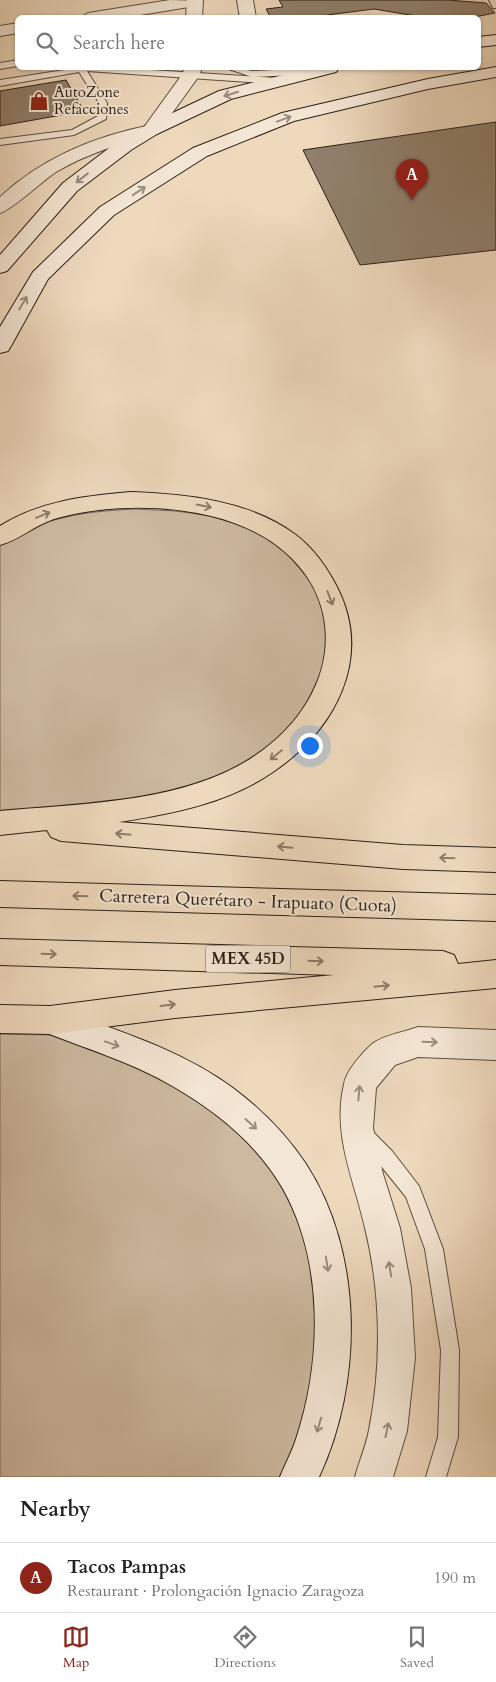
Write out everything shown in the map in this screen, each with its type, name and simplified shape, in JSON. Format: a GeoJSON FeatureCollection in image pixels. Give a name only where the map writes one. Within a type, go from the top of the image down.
{"type":"FeatureCollection","features":[{"type":"Feature","properties":{"kind":"main road"},"geometry":{"type":"LineString","coordinates":[[245,0],[248,15]]}},
{"type":"Feature","properties":{"kind":"main road"},"geometry":{"type":"LineString","coordinates":[[115,15],[195,6]]}},
{"type":"Feature","properties":{"kind":"main road"},"geometry":{"type":"LineString","coordinates":[[0,31],[15,28]]}},
{"type":"Feature","properties":{"kind":"main road"},"geometry":{"type":"LineString","coordinates":[[481,42],[496,40]]}},
{"type":"Feature","properties":{"kind":"main road"},"geometry":{"type":"LineString","coordinates":[[481,64],[496,63]]}},
{"type":"Feature","properties":{"kind":"main road"},"geometry":{"type":"LineString","coordinates":[[0,267],[70,187],[124,146],[151,130],[225,96],[317,70]]}},
{"type":"Feature","properties":{"kind":"main road"},"geometry":{"type":"LineString","coordinates":[[356,83],[430,70]]}},
{"type":"Feature","properties":{"kind":"main road"},"geometry":{"type":"LineString","coordinates":[[0,207],[60,163],[122,134],[151,130],[192,72]]}},
{"type":"Feature","properties":{"kind":"main road"},"geometry":{"type":"LineString","coordinates":[[0,346],[40,276],[107,211],[200,152],[288,117],[428,84],[496,72]]}},
{"type":"Feature","properties":{"kind":"main road"},"geometry":{"type":"LineString","coordinates":[[277,81],[330,85]]}},
{"type":"Feature","properties":{"kind":"main road"},"geometry":{"type":"LineString","coordinates":[[0,537],[27,521],[52,511],[109,502],[143,500],[174,502],[203,506],[231,513],[259,524],[279,536],[299,552],[313,569],[329,592],[338,627],[340,648],[336,674],[320,705],[305,727],[273,758],[244,775],[217,787],[149,805],[0,824]]}},
{"type":"Feature","properties":{"kind":"main road"},"geometry":{"type":"LineString","coordinates":[[0,824],[403,857],[496,860]]}},
{"type":"Feature","properties":{"kind":"main road","name":"Carretera Querétaro - Irapuato (Cuota)"},"geometry":{"type":"LineString","coordinates":[[0,894],[496,908]]}},
{"type":"Feature","properties":{"kind":"main road","name":"MEX 45D"},"geometry":{"type":"LineString","coordinates":[[0,952],[496,966]]}},
{"type":"Feature","properties":{"kind":"main road"},"geometry":{"type":"LineString","coordinates":[[0,1019],[50,1020],[176,1004],[496,974]]}},
{"type":"Feature","properties":{"kind":"main road"},"geometry":{"type":"LineString","coordinates":[[50,1020],[133,1052],[185,1076],[213,1093],[271,1142],[310,1204],[324,1248],[331,1291],[332,1333],[328,1381],[320,1422],[299,1477]]}},
{"type":"Feature","properties":{"kind":"main road"},"geometry":{"type":"LineString","coordinates":[[374,1477],[388,1430],[398,1358],[393,1288],[384,1228],[366,1174],[356,1128],[360,1083],[384,1054],[418,1042],[496,1045]]}},
{"type":"Feature","properties":{"kind":"lane"},"geometry":{"type":"LineString","coordinates":[[493,0],[496,6]]}},
{"type":"Feature","properties":{"kind":"lane"},"geometry":{"type":"LineString","coordinates":[[0,67],[15,64]]}},
{"type":"Feature","properties":{"kind":"lane"},"geometry":{"type":"LineString","coordinates":[[0,142],[74,132],[103,117],[104,103],[82,70]]}},
{"type":"Feature","properties":{"kind":"lane"},"geometry":{"type":"LineString","coordinates":[[0,83],[82,70],[192,72],[277,81]]}},
{"type":"Feature","properties":{"kind":"lane"},"geometry":{"type":"LineString","coordinates":[[237,70],[252,74],[307,70]]}},
{"type":"Feature","properties":{"kind":"lane"},"geometry":{"type":"LineString","coordinates":[[356,1128],[386,1157],[413,1192],[434,1249],[450,1350],[448,1436],[436,1477]]}},
{"type":"Feature","properties":{"kind":"shaded area"},"geometry":{"type":"Polygon","coordinates":[[[135,509],[207,515],[251,527],[282,548],[315,587],[331,633],[328,657],[296,726],[210,790],[93,805],[0,813],[0,545],[33,528],[65,517],[135,509]]]}},
{"type":"Feature","properties":{"kind":"shaded area"},"geometry":{"type":"Polygon","coordinates":[[[0,1034],[51,1035],[141,1068],[203,1100],[262,1154],[278,1177],[310,1247],[319,1311],[309,1401],[290,1458],[279,1477],[0,1477],[0,1034]]]}},
{"type":"Feature","properties":{"kind":"building"},"geometry":{"type":"Polygon","coordinates":[[[279,0],[448,0],[486,3],[495,13],[481,16],[410,15],[374,9],[327,15],[269,15],[266,9],[283,7],[279,0]]]}},
{"type":"Feature","properties":{"kind":"building","name":"AutoZone Refacciones"},"geometry":{"type":"Polygon","coordinates":[[[66,80],[84,111],[0,126],[0,91],[66,80]]]}},
{"type":"Feature","properties":{"kind":"building"},"geometry":{"type":"Polygon","coordinates":[[[496,122],[496,250],[360,265],[303,150],[496,122]]]}},
{"type":"Feature","properties":{"kind":"place","name":"AutoZone Refacciones"},"geometry":{"type":"Point","coordinates":[39,101]}},
{"type":"Feature","properties":{"kind":"place","name":"Tacos Pampas"},"geometry":{"type":"Point","coordinates":[412,200]}}]}
